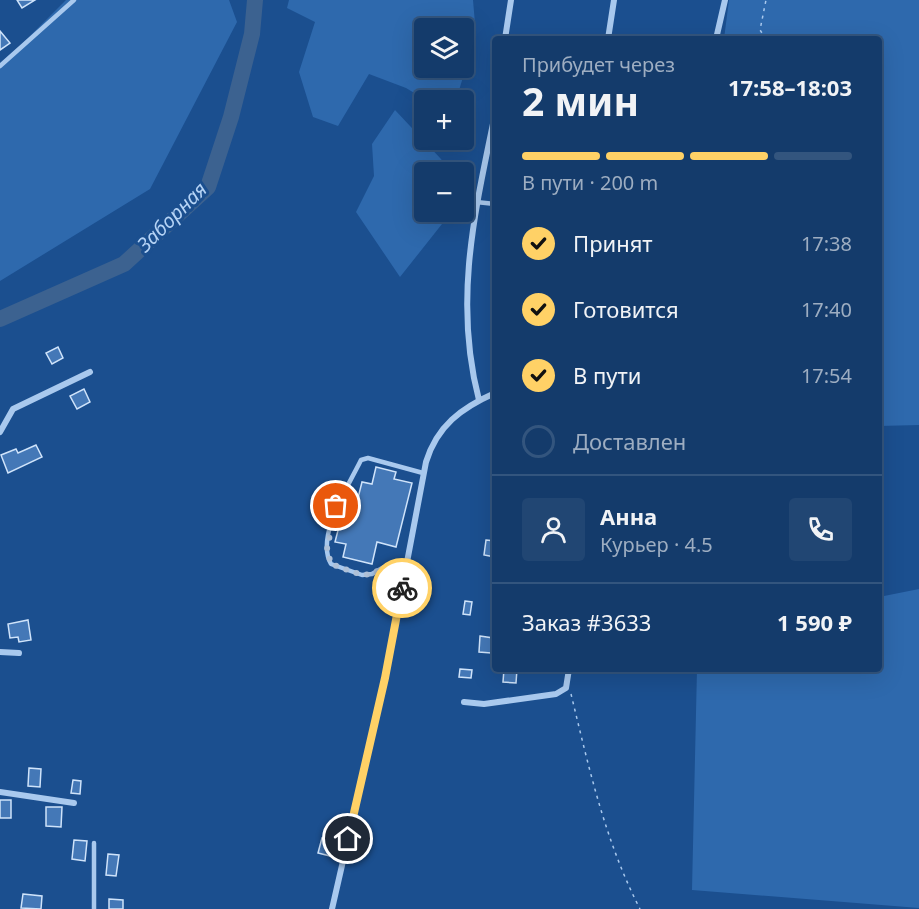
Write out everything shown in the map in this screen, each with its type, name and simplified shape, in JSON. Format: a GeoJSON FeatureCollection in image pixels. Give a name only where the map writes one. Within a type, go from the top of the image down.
{"type":"FeatureCollection","features":[{"type":"Feature","properties":{"kind":"street"},"geometry":{"type":"LineString","coordinates":[[505,36],[511,0]]}},
{"type":"Feature","properties":{"kind":"street"},"geometry":{"type":"LineString","coordinates":[[608,36],[614,0]]}},
{"type":"Feature","properties":{"kind":"street"},"geometry":{"type":"LineString","coordinates":[[717,36],[725,0]]}},
{"type":"Feature","properties":{"kind":"street"},"geometry":{"type":"LineString","coordinates":[[479,400],[471,363],[467,293],[469,245],[492,128]]}},
{"type":"Feature","properties":{"kind":"street"},"geometry":{"type":"LineString","coordinates":[[0,432],[13,409],[90,372]]}},
{"type":"Feature","properties":{"kind":"street"},"geometry":{"type":"LineString","coordinates":[[332,909],[385,678],[423,472],[437,434],[456,414],[492,394]]}},
{"type":"Feature","properties":{"kind":"street"},"geometry":{"type":"LineString","coordinates":[[0,652],[20,653]]}},
{"type":"Feature","properties":{"kind":"street"},"geometry":{"type":"LineString","coordinates":[[464,702],[484,704],[556,694],[563,691],[568,681],[569,672]]}},
{"type":"Feature","properties":{"kind":"street"},"geometry":{"type":"LineString","coordinates":[[0,792],[74,803]]}},
{"type":"Feature","properties":{"kind":"lane"},"geometry":{"type":"LineString","coordinates":[[0,66],[74,0]]}},
{"type":"Feature","properties":{"kind":"lane"},"geometry":{"type":"LineString","coordinates":[[476,202],[492,204]]}},
{"type":"Feature","properties":{"kind":"lane"},"geometry":{"type":"LineString","coordinates":[[405,572],[384,567],[367,575],[341,570],[331,564],[327,549],[336,506],[361,460],[368,458],[423,472]]}},
{"type":"Feature","properties":{"kind":"lane"},"geometry":{"type":"LineString","coordinates":[[94,843],[94,909]]}},
{"type":"Feature","properties":{"kind":"path"},"geometry":{"type":"LineString","coordinates":[[764,36],[760,30],[766,0]]}},
{"type":"Feature","properties":{"kind":"path"},"geometry":{"type":"LineString","coordinates":[[568,681],[597,802],[640,909]]}},
{"type":"Feature","properties":{"kind":"shaded area"},"geometry":{"type":"Polygon","coordinates":[[[66,0],[229,0],[237,22],[150,189],[0,281],[0,66],[66,0]]]}},
{"type":"Feature","properties":{"kind":"shaded area"},"geometry":{"type":"Polygon","coordinates":[[[289,0],[473,0],[476,35],[474,42],[474,18],[414,18],[414,78],[463,78],[459,90],[414,90],[414,93],[369,74],[338,126],[313,117],[299,72],[315,22],[287,8],[289,0]]]}},
{"type":"Feature","properties":{"kind":"shaded area"},"geometry":{"type":"Polygon","coordinates":[[[729,0],[919,0],[919,425],[882,426],[882,36],[724,36],[729,0]]]}},
{"type":"Feature","properties":{"kind":"shaded area"},"geometry":{"type":"Polygon","coordinates":[[[395,110],[414,130],[414,150],[433,150],[443,162],[414,162],[414,222],[442,222],[400,277],[356,212],[374,176],[372,144],[395,110]]]}},
{"type":"Feature","properties":{"kind":"shaded area"},"geometry":{"type":"Polygon","coordinates":[[[919,589],[919,908],[692,890],[697,672],[882,672],[882,596],[919,589]]]}},
{"type":"Feature","properties":{"kind":"building"},"geometry":{"type":"Polygon","coordinates":[[[17,0],[35,0],[22,8],[17,0]]]}},
{"type":"Feature","properties":{"kind":"building"},"geometry":{"type":"Polygon","coordinates":[[[0,31],[10,43],[0,50],[0,31]]]}},
{"type":"Feature","properties":{"kind":"building"},"geometry":{"type":"Polygon","coordinates":[[[58,347],[63,358],[52,364],[46,353],[58,347]]]}},
{"type":"Feature","properties":{"kind":"building"},"geometry":{"type":"Polygon","coordinates":[[[84,389],[90,402],[77,409],[70,396],[84,389]]]}},
{"type":"Feature","properties":{"kind":"building"},"geometry":{"type":"Polygon","coordinates":[[[36,445],[42,457],[8,473],[1,455],[16,449],[18,453],[36,445]]]}},
{"type":"Feature","properties":{"kind":"building"},"geometry":{"type":"Polygon","coordinates":[[[376,467],[396,472],[394,479],[412,483],[396,547],[377,542],[372,564],[343,557],[346,544],[335,542],[343,511],[354,514],[362,482],[372,484],[376,467]]]}},
{"type":"Feature","properties":{"kind":"building"},"geometry":{"type":"Polygon","coordinates":[[[486,540],[492,541],[492,556],[484,555],[486,540]]]}},
{"type":"Feature","properties":{"kind":"building"},"geometry":{"type":"Polygon","coordinates":[[[465,601],[472,602],[470,615],[463,614],[465,601]]]}},
{"type":"Feature","properties":{"kind":"building"},"geometry":{"type":"Polygon","coordinates":[[[28,620],[31,640],[19,642],[18,637],[10,638],[8,624],[28,620]]]}},
{"type":"Feature","properties":{"kind":"building"},"geometry":{"type":"Polygon","coordinates":[[[480,636],[492,638],[491,653],[479,652],[480,636]]]}},
{"type":"Feature","properties":{"kind":"building"},"geometry":{"type":"Polygon","coordinates":[[[460,669],[472,670],[471,678],[459,677],[460,669]]]}},
{"type":"Feature","properties":{"kind":"building"},"geometry":{"type":"Polygon","coordinates":[[[504,672],[517,672],[516,683],[503,682],[504,672]]]}},
{"type":"Feature","properties":{"kind":"building"},"geometry":{"type":"Polygon","coordinates":[[[29,768],[41,769],[40,787],[28,786],[29,768]]]}},
{"type":"Feature","properties":{"kind":"building"},"geometry":{"type":"Polygon","coordinates":[[[73,780],[81,781],[80,794],[71,793],[73,780]]]}},
{"type":"Feature","properties":{"kind":"building"},"geometry":{"type":"Polygon","coordinates":[[[0,800],[11,800],[11,818],[0,818],[0,800]]]}},
{"type":"Feature","properties":{"kind":"building"},"geometry":{"type":"Polygon","coordinates":[[[46,807],[62,807],[61,827],[46,826],[46,807]]]}},
{"type":"Feature","properties":{"kind":"building"},"geometry":{"type":"Polygon","coordinates":[[[322,838],[338,843],[334,857],[318,853],[322,838]]]}},
{"type":"Feature","properties":{"kind":"building"},"geometry":{"type":"Polygon","coordinates":[[[74,840],[87,841],[85,861],[72,859],[74,840]]]}},
{"type":"Feature","properties":{"kind":"building"},"geometry":{"type":"Polygon","coordinates":[[[108,854],[119,855],[116,876],[106,875],[108,854]]]}},
{"type":"Feature","properties":{"kind":"building"},"geometry":{"type":"Polygon","coordinates":[[[23,894],[42,896],[41,909],[21,908],[23,894]]]}},
{"type":"Feature","properties":{"kind":"building"},"geometry":{"type":"Polygon","coordinates":[[[109,899],[123,900],[123,909],[109,909],[109,899]]]}},
{"type":"Feature","properties":{"kind":"waterway","name":"Заборная"},"geometry":{"type":"LineString","coordinates":[[0,319],[124,264],[208,187],[231,117],[252,34],[255,0]]}},
{"type":"Feature","properties":{"kind":"way so far"},"geometry":{"type":"LineString","coordinates":[[336,506],[327,549],[327,558],[331,564],[334,567],[362,575],[372,574],[384,567],[405,572],[402,588]]}},
{"type":"Feature","properties":{"kind":"route"},"geometry":{"type":"LineString","coordinates":[[348,839],[385,678],[402,588]]}}]}
